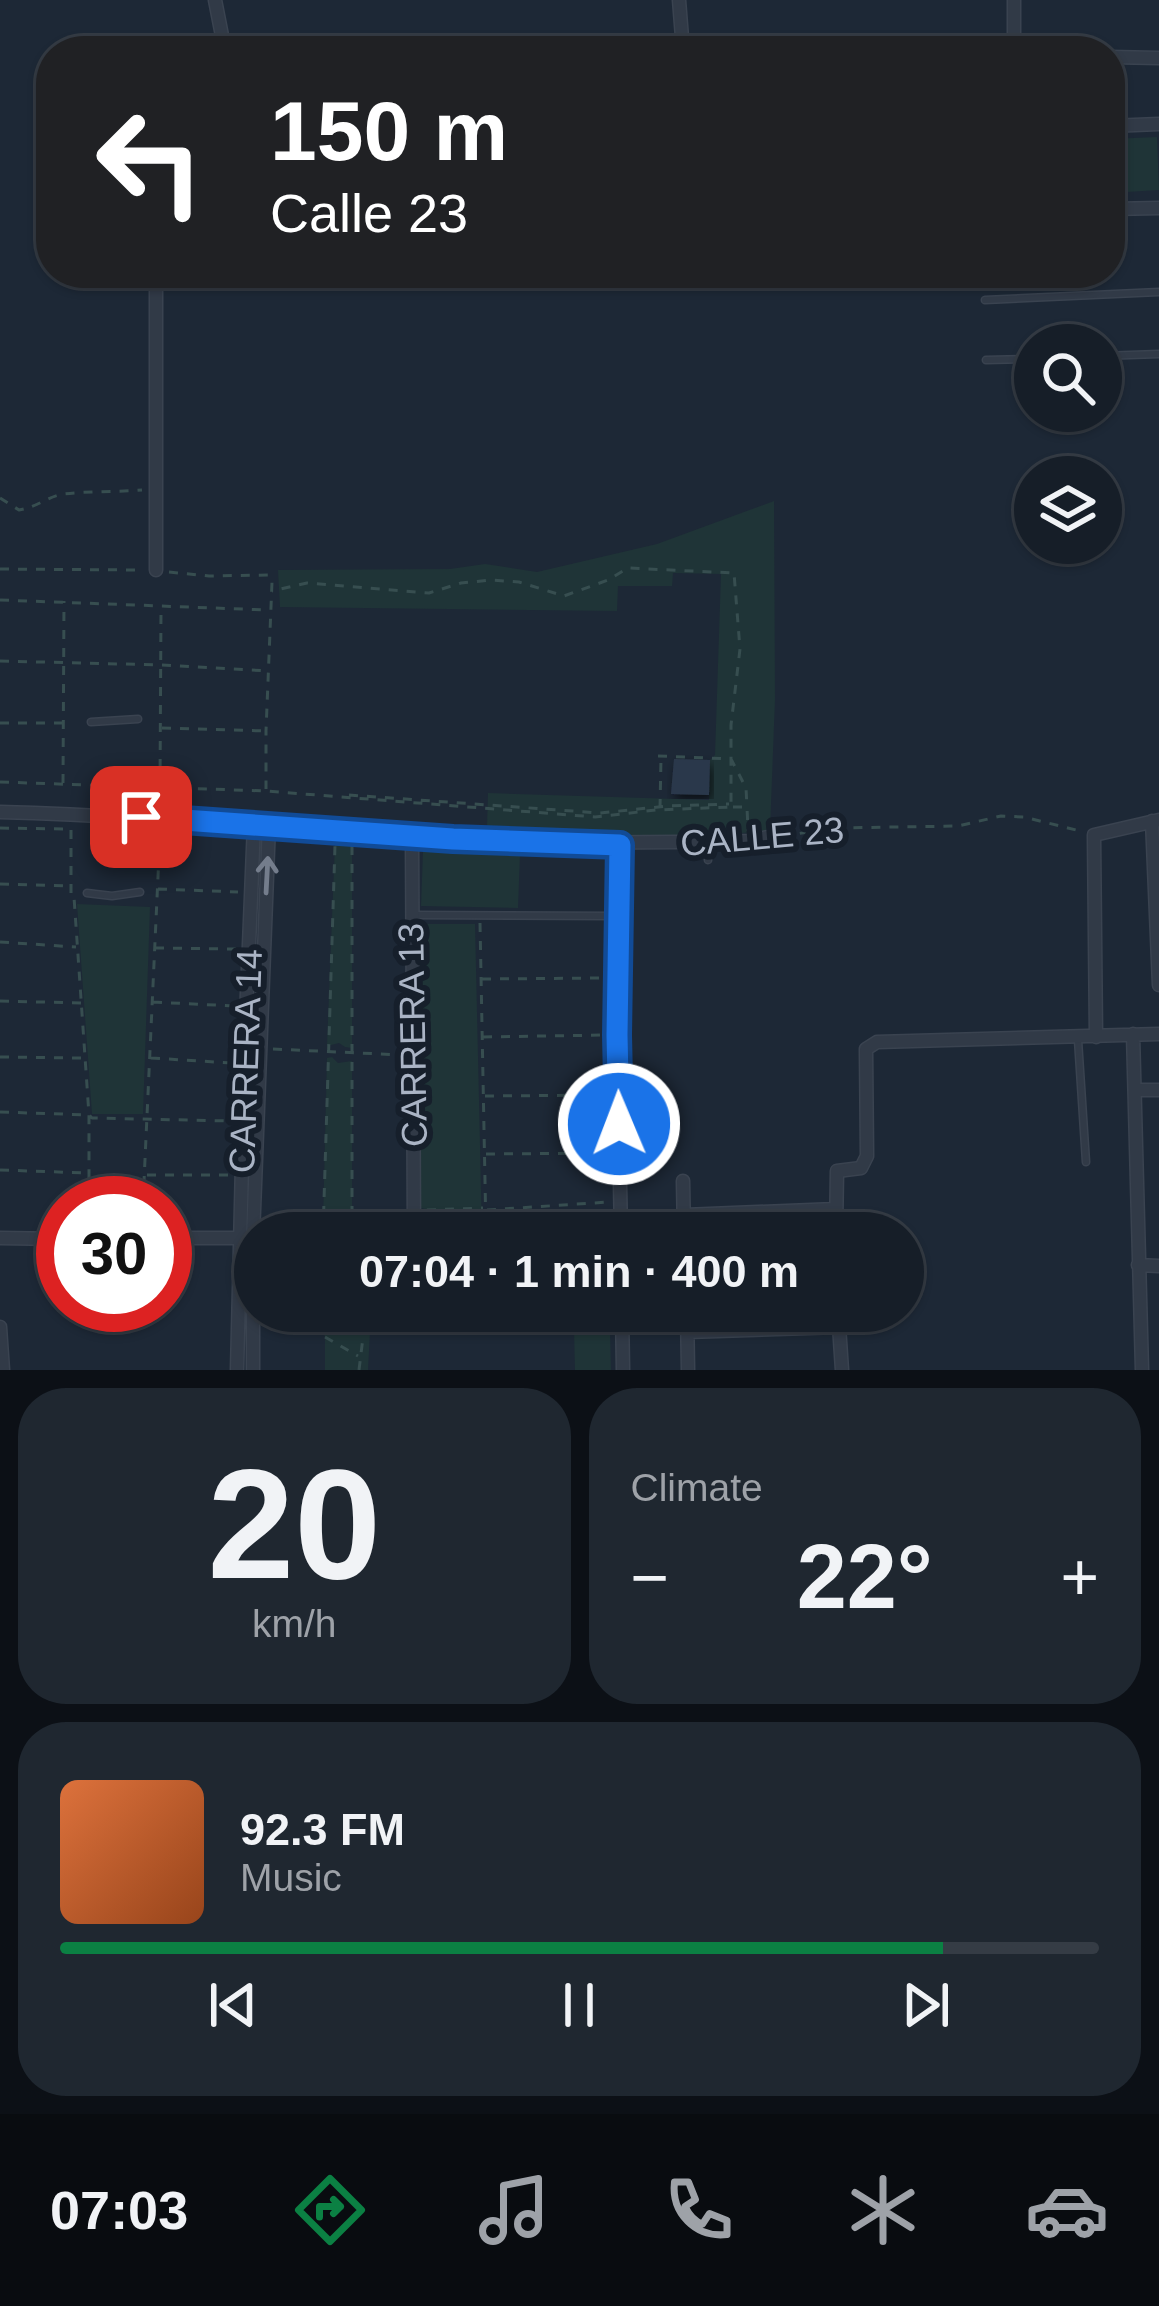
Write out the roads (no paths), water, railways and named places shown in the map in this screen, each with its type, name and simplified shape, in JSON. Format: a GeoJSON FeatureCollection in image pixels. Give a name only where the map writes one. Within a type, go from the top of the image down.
{"type":"FeatureCollection","features":[{"type":"Feature","properties":{"kind":"street"},"geometry":{"type":"LineString","coordinates":[[215,0],[222,36]]}},
{"type":"Feature","properties":{"kind":"street"},"geometry":{"type":"LineString","coordinates":[[679,0],[682,36]]}},
{"type":"Feature","properties":{"kind":"street"},"geometry":{"type":"LineString","coordinates":[[1014,0],[1014,36]]}},
{"type":"Feature","properties":{"kind":"street"},"geometry":{"type":"LineString","coordinates":[[1125,57],[1159,58]]}},
{"type":"Feature","properties":{"kind":"street"},"geometry":{"type":"LineString","coordinates":[[1125,125],[1159,124]]}},
{"type":"Feature","properties":{"kind":"street"},"geometry":{"type":"LineString","coordinates":[[1125,209],[1159,208]]}},
{"type":"Feature","properties":{"kind":"street"},"geometry":{"type":"LineString","coordinates":[[156,570],[158,288]]}},
{"type":"Feature","properties":{"kind":"street","name":"CALLE 23"},"geometry":{"type":"LineString","coordinates":[[0,812],[620,845],[768,837]]}},
{"type":"Feature","properties":{"kind":"street"},"geometry":{"type":"LineString","coordinates":[[1096,1037],[1094,835],[1155,821],[1159,985]]}},
{"type":"Feature","properties":{"kind":"street","name":"CARRERA 14"},"geometry":{"type":"LineString","coordinates":[[250,1212],[254,824]]}},
{"type":"Feature","properties":{"kind":"street","name":"CARRERA 14"},"geometry":{"type":"LineString","coordinates":[[251,1212],[269,826]]}},
{"type":"Feature","properties":{"kind":"street","name":"CARRERA 13"},"geometry":{"type":"LineString","coordinates":[[412,836],[415,1212]]}},
{"type":"Feature","properties":{"kind":"street"},"geometry":{"type":"LineString","coordinates":[[620,845],[621,1212]]}},
{"type":"Feature","properties":{"kind":"street"},"geometry":{"type":"LineString","coordinates":[[1133,1034],[1142,1370]]}},
{"type":"Feature","properties":{"kind":"street"},"geometry":{"type":"LineString","coordinates":[[775,1212],[836,1210],[837,1171],[861,1168],[866,1162],[866,1049],[870,1044],[1159,1034]]}},
{"type":"Feature","properties":{"kind":"street"},"geometry":{"type":"LineString","coordinates":[[1136,1090],[1159,1090]]}},
{"type":"Feature","properties":{"kind":"street"},"geometry":{"type":"LineString","coordinates":[[683,1180],[684,1212]]}},
{"type":"Feature","properties":{"kind":"street"},"geometry":{"type":"LineString","coordinates":[[192,1237],[234,1236]]}},
{"type":"Feature","properties":{"kind":"street"},"geometry":{"type":"LineString","coordinates":[[0,1238],[36,1239]]}},
{"type":"Feature","properties":{"kind":"street"},"geometry":{"type":"LineString","coordinates":[[1138,1265],[1159,1266]]}},
{"type":"Feature","properties":{"kind":"street"},"geometry":{"type":"LineString","coordinates":[[1143,1324],[1159,1324]]}},
{"type":"Feature","properties":{"kind":"street"},"geometry":{"type":"LineString","coordinates":[[0,1327],[3,1370]]}},
{"type":"Feature","properties":{"kind":"street","name":"CARRERA 14"},"geometry":{"type":"LineString","coordinates":[[237,1370],[241,1332]]}},
{"type":"Feature","properties":{"kind":"street","name":"CARRERA 14"},"geometry":{"type":"LineString","coordinates":[[252,1332],[253,1370]]}},
{"type":"Feature","properties":{"kind":"street"},"geometry":{"type":"LineString","coordinates":[[622,1332],[623,1370]]}},
{"type":"Feature","properties":{"kind":"street"},"geometry":{"type":"LineString","coordinates":[[687,1332],[688,1370]]}},
{"type":"Feature","properties":{"kind":"street"},"geometry":{"type":"LineString","coordinates":[[839,1332],[842,1370]]}},
{"type":"Feature","properties":{"kind":"lane"},"geometry":{"type":"LineString","coordinates":[[985,300],[1159,292]]}},
{"type":"Feature","properties":{"kind":"lane"},"geometry":{"type":"LineString","coordinates":[[1122,355],[1159,353]]}},
{"type":"Feature","properties":{"kind":"lane"},"geometry":{"type":"LineString","coordinates":[[986,361],[1014,359]]}},
{"type":"Feature","properties":{"kind":"lane"},"geometry":{"type":"LineString","coordinates":[[92,722],[138,719]]}},
{"type":"Feature","properties":{"kind":"lane"},"geometry":{"type":"LineString","coordinates":[[708,860],[709,842]]}},
{"type":"Feature","properties":{"kind":"lane"},"geometry":{"type":"LineString","coordinates":[[87,893],[140,892]]}},
{"type":"Feature","properties":{"kind":"lane"},"geometry":{"type":"LineString","coordinates":[[410,915],[619,916]]}},
{"type":"Feature","properties":{"kind":"lane"},"geometry":{"type":"LineString","coordinates":[[1078,1037],[1086,1162]]}}]}
